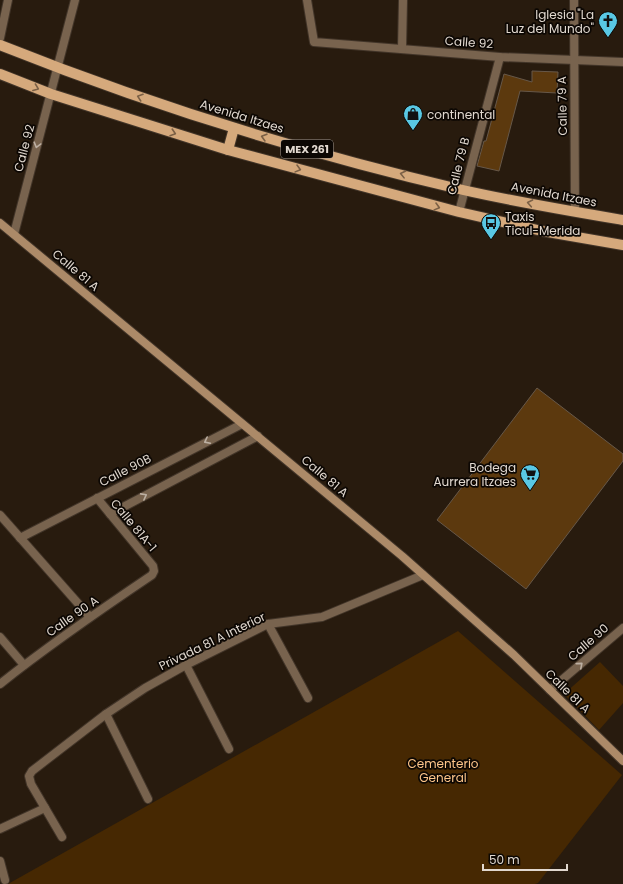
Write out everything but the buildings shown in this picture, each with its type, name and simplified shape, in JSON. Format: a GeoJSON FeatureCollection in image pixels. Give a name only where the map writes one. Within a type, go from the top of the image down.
{"type":"FeatureCollection","features":[{"type":"Feature","properties":{"kind":"main road","name":"Avenida Itzaes"},"geometry":{"type":"LineString","coordinates":[[0,45],[58,68],[234,128],[324,154],[464,190],[623,220]]}},
{"type":"Feature","properties":{"kind":"main road","name":"MEX 261"},"geometry":{"type":"LineString","coordinates":[[0,74],[51,94],[228,150],[459,212],[542,231],[623,245]]}},
{"type":"Feature","properties":{"kind":"main road"},"geometry":{"type":"LineString","coordinates":[[228,150],[234,128]]}},
{"type":"Feature","properties":{"kind":"street"},"geometry":{"type":"LineString","coordinates":[[0,38],[8,0]]}},
{"type":"Feature","properties":{"kind":"street","name":"Calle 92"},"geometry":{"type":"LineString","coordinates":[[14,234],[75,0]]}},
{"type":"Feature","properties":{"kind":"street","name":"Calle 92"},"geometry":{"type":"LineString","coordinates":[[307,0],[314,42],[500,57],[623,62]]}},
{"type":"Feature","properties":{"kind":"street"},"geometry":{"type":"LineString","coordinates":[[402,49],[403,0]]}},
{"type":"Feature","properties":{"kind":"street","name":"Calle 79 A"},"geometry":{"type":"LineString","coordinates":[[574,0],[573,61],[575,212]]}},
{"type":"Feature","properties":{"kind":"street","name":"Calle 79 B"},"geometry":{"type":"LineString","coordinates":[[459,212],[500,57]]}},
{"type":"Feature","properties":{"kind":"street","name":"Calle 81 A"},"geometry":{"type":"LineString","coordinates":[[0,223],[402,556],[514,655],[623,761]]}},
{"type":"Feature","properties":{"kind":"street","name":"Calle 90B"},"geometry":{"type":"LineString","coordinates":[[20,538],[242,424]]}},
{"type":"Feature","properties":{"kind":"street"},"geometry":{"type":"LineString","coordinates":[[110,514],[258,436]]}},
{"type":"Feature","properties":{"kind":"street","name":"Calle 81A-1"},"geometry":{"type":"LineString","coordinates":[[97,498],[153,566]]}},
{"type":"Feature","properties":{"kind":"street"},"geometry":{"type":"LineString","coordinates":[[0,515],[90,617]]}},
{"type":"Feature","properties":{"kind":"street","name":"Calle 90 A"},"geometry":{"type":"LineString","coordinates":[[0,684],[24,664],[90,617],[152,576],[154,571],[153,566]]}},
{"type":"Feature","properties":{"kind":"street","name":"Privada 81 A Interior"},"geometry":{"type":"LineString","coordinates":[[45,808],[31,784],[29,776],[32,771],[106,714],[145,688],[186,665],[268,624],[322,617],[423,575]]}},
{"type":"Feature","properties":{"kind":"street"},"geometry":{"type":"LineString","coordinates":[[268,624],[308,698]]}},
{"type":"Feature","properties":{"kind":"street","name":"Calle 90"},"geometry":{"type":"LineString","coordinates":[[550,690],[623,628]]}},
{"type":"Feature","properties":{"kind":"street"},"geometry":{"type":"LineString","coordinates":[[0,637],[24,664]]}},
{"type":"Feature","properties":{"kind":"street"},"geometry":{"type":"LineString","coordinates":[[186,665],[229,749]]}},
{"type":"Feature","properties":{"kind":"street"},"geometry":{"type":"LineString","coordinates":[[106,714],[148,799]]}},
{"type":"Feature","properties":{"kind":"street"},"geometry":{"type":"LineString","coordinates":[[0,829],[45,808],[62,837]]}},
{"type":"Feature","properties":{"kind":"street"},"geometry":{"type":"LineString","coordinates":[[0,861],[5,880]]}},
{"type":"Feature","properties":{"kind":"green space","name":"Cementerio General"},"geometry":{"type":"Polygon","coordinates":[[[458,631],[622,775],[538,883],[8,884],[458,631]]]}},
{"type":"Feature","properties":{"kind":"green space"},"geometry":{"type":"Polygon","coordinates":[[[600,662],[623,686],[623,703],[599,730],[564,694],[600,662]]]}},
{"type":"Feature","properties":{"kind":"place","name":"Iglesia \"La Luz del Mundo\""},"geometry":{"type":"Point","coordinates":[608,38]}},
{"type":"Feature","properties":{"kind":"place","name":"continental"},"geometry":{"type":"Point","coordinates":[413,131]}},
{"type":"Feature","properties":{"kind":"place","name":"Taxis Ticul-Merida"},"geometry":{"type":"Point","coordinates":[491,240]}},
{"type":"Feature","properties":{"kind":"place","name":"Bodega Aurrera Itzaes"},"geometry":{"type":"Point","coordinates":[530,491]}}]}
